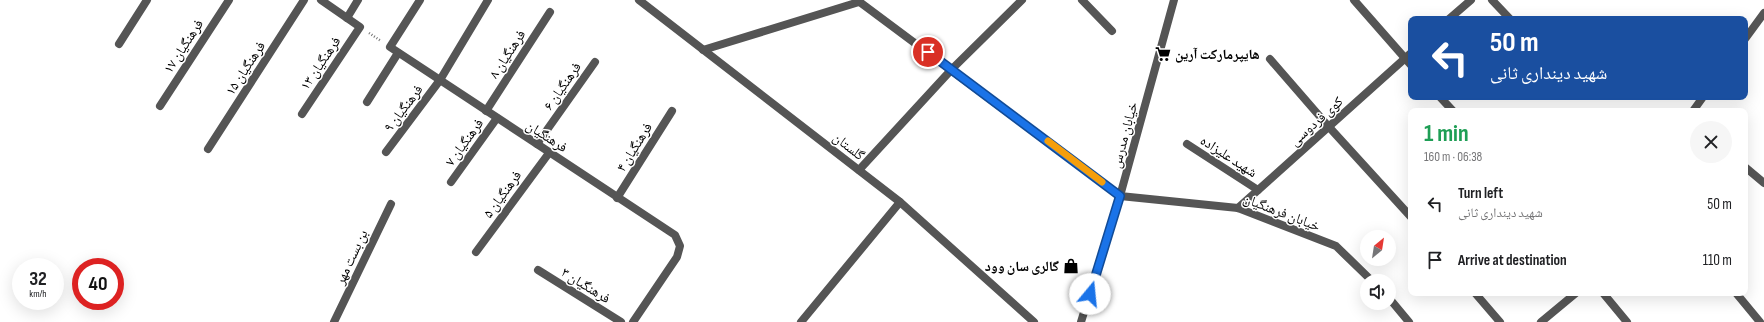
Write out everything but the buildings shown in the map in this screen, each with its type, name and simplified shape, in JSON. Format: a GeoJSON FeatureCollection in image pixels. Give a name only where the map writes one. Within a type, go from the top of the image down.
{"type":"FeatureCollection","features":[{"type":"Feature","properties":{"kind":"street"},"geometry":{"type":"LineString","coordinates":[[119,44],[147,0]]}},
{"type":"Feature","properties":{"kind":"street","name":"فرهنگیان ۱۷"},"geometry":{"type":"LineString","coordinates":[[160,106],[229,0]]}},
{"type":"Feature","properties":{"kind":"street","name":"فرهنگیان ۱۵"},"geometry":{"type":"LineString","coordinates":[[208,149],[304,0]]}},
{"type":"Feature","properties":{"kind":"street"},"geometry":{"type":"LineString","coordinates":[[321,0],[360,27]]}},
{"type":"Feature","properties":{"kind":"street"},"geometry":{"type":"LineString","coordinates":[[347,18],[358,0]]}},
{"type":"Feature","properties":{"kind":"street"},"geometry":{"type":"LineString","coordinates":[[390,47],[420,0]]}},
{"type":"Feature","properties":{"kind":"street","name":"فرهنگیان ۹"},"geometry":{"type":"LineString","coordinates":[[386,152],[440,80],[488,0]]}},
{"type":"Feature","properties":{"kind":"street","name":"گلستان"},"geometry":{"type":"LineString","coordinates":[[639,0],[900,202],[1034,322]]}},
{"type":"Feature","properties":{"kind":"street"},"geometry":{"type":"LineString","coordinates":[[859,170],[952,69],[1022,0]]}},
{"type":"Feature","properties":{"kind":"street"},"geometry":{"type":"LineString","coordinates":[[1082,0],[1112,31]]}},
{"type":"Feature","properties":{"kind":"street","name":"خیابان مدرس"},"geometry":{"type":"LineString","coordinates":[[1081,322],[1120,196],[1174,0]]}},
{"type":"Feature","properties":{"kind":"street"},"geometry":{"type":"LineString","coordinates":[[1354,0],[1408,56]]}},
{"type":"Feature","properties":{"kind":"street"},"geometry":{"type":"LineString","coordinates":[[1452,16],[1470,0]]}},
{"type":"Feature","properties":{"kind":"street"},"geometry":{"type":"LineString","coordinates":[[1492,0],[1507,16]]}},
{"type":"Feature","properties":{"kind":"street"},"geometry":{"type":"LineString","coordinates":[[703,50],[858,1],[952,69],[1120,196]]}},
{"type":"Feature","properties":{"kind":"street","name":"فرهنگیان ۸"},"geometry":{"type":"LineString","coordinates":[[486,111],[550,12]]}},
{"type":"Feature","properties":{"kind":"street"},"geometry":{"type":"LineString","coordinates":[[1748,36],[1764,13]]}},
{"type":"Feature","properties":{"kind":"street","name":"فرهنگیان ۱۳"},"geometry":{"type":"LineString","coordinates":[[302,114],[360,27]]}},
{"type":"Feature","properties":{"kind":"street","name":"فرهنگیان"},"geometry":{"type":"LineString","coordinates":[[390,47],[675,235],[680,246],[678,257],[634,322]]}},
{"type":"Feature","properties":{"kind":"street"},"geometry":{"type":"LineString","coordinates":[[367,102],[398,53]]}},
{"type":"Feature","properties":{"kind":"street","name":"کوی فردوسی"},"geometry":{"type":"LineString","coordinates":[[1238,208],[1408,56]]}},
{"type":"Feature","properties":{"kind":"street"},"geometry":{"type":"LineString","coordinates":[[1270,59],[1328,127],[1408,214]]}},
{"type":"Feature","properties":{"kind":"street","name":"فرهنگیان ۶"},"geometry":{"type":"LineString","coordinates":[[537,144],[594,62]]}},
{"type":"Feature","properties":{"kind":"street"},"geometry":{"type":"LineString","coordinates":[[1443,100],[1450,108]]}},
{"type":"Feature","properties":{"kind":"street","name":"فرهنگیان ۴"},"geometry":{"type":"LineString","coordinates":[[617,198],[672,111]]}},
{"type":"Feature","properties":{"kind":"street","name":"فرهنگیان ۷"},"geometry":{"type":"LineString","coordinates":[[451,182],[497,118]]}},
{"type":"Feature","properties":{"kind":"street","name":"شهید علیزاده"},"geometry":{"type":"LineString","coordinates":[[1187,144],[1258,190]]}},
{"type":"Feature","properties":{"kind":"street","name":"فرهنگیان ۵"},"geometry":{"type":"LineString","coordinates":[[476,252],[549,153]]}},
{"type":"Feature","properties":{"kind":"street"},"geometry":{"type":"LineString","coordinates":[[1748,170],[1764,183]]}},
{"type":"Feature","properties":{"kind":"street","name":"خیابان فرهنگیان"},"geometry":{"type":"LineString","coordinates":[[1120,196],[1238,208],[1336,246],[1365,274]]}},
{"type":"Feature","properties":{"kind":"street"},"geometry":{"type":"LineString","coordinates":[[801,322],[900,202]]}},
{"type":"Feature","properties":{"kind":"street","name":"بن بست مهر"},"geometry":{"type":"LineString","coordinates":[[334,322],[391,204]]}},
{"type":"Feature","properties":{"kind":"street","name":"فرهنگیان ۳"},"geometry":{"type":"LineString","coordinates":[[538,270],[621,322]]}},
{"type":"Feature","properties":{"kind":"street"},"geometry":{"type":"LineString","coordinates":[[1478,296],[1500,322]]}},
{"type":"Feature","properties":{"kind":"street"},"geometry":{"type":"LineString","coordinates":[[1542,322],[1572,296]]}},
{"type":"Feature","properties":{"kind":"street"},"geometry":{"type":"LineString","coordinates":[[1605,296],[1627,322]]}},
{"type":"Feature","properties":{"kind":"street"},"geometry":{"type":"LineString","coordinates":[[1738,296],[1760,322]]}},
{"type":"Feature","properties":{"kind":"street"},"geometry":{"type":"LineString","coordinates":[[1396,306],[1410,322]]}},
{"type":"Feature","properties":{"kind":"path"},"geometry":{"type":"LineString","coordinates":[[360,27],[390,47]]}},
{"type":"Feature","properties":{"kind":"slow traffic"},"geometry":{"type":"LineString","coordinates":[[1048,141],[1102,182]]}},
{"type":"Feature","properties":{"kind":"place","name":"هایپرمارکت آرین"},"geometry":{"type":"Point","coordinates":[1163,54]}},
{"type":"Feature","properties":{"kind":"place","name":"گالری سان وود"},"geometry":{"type":"Point","coordinates":[1071,266]}},
{"type":"Feature","properties":{"kind":"route"},"geometry":{"type":"LineString","coordinates":[[928,52],[1120,196],[1090,294]]}}]}
